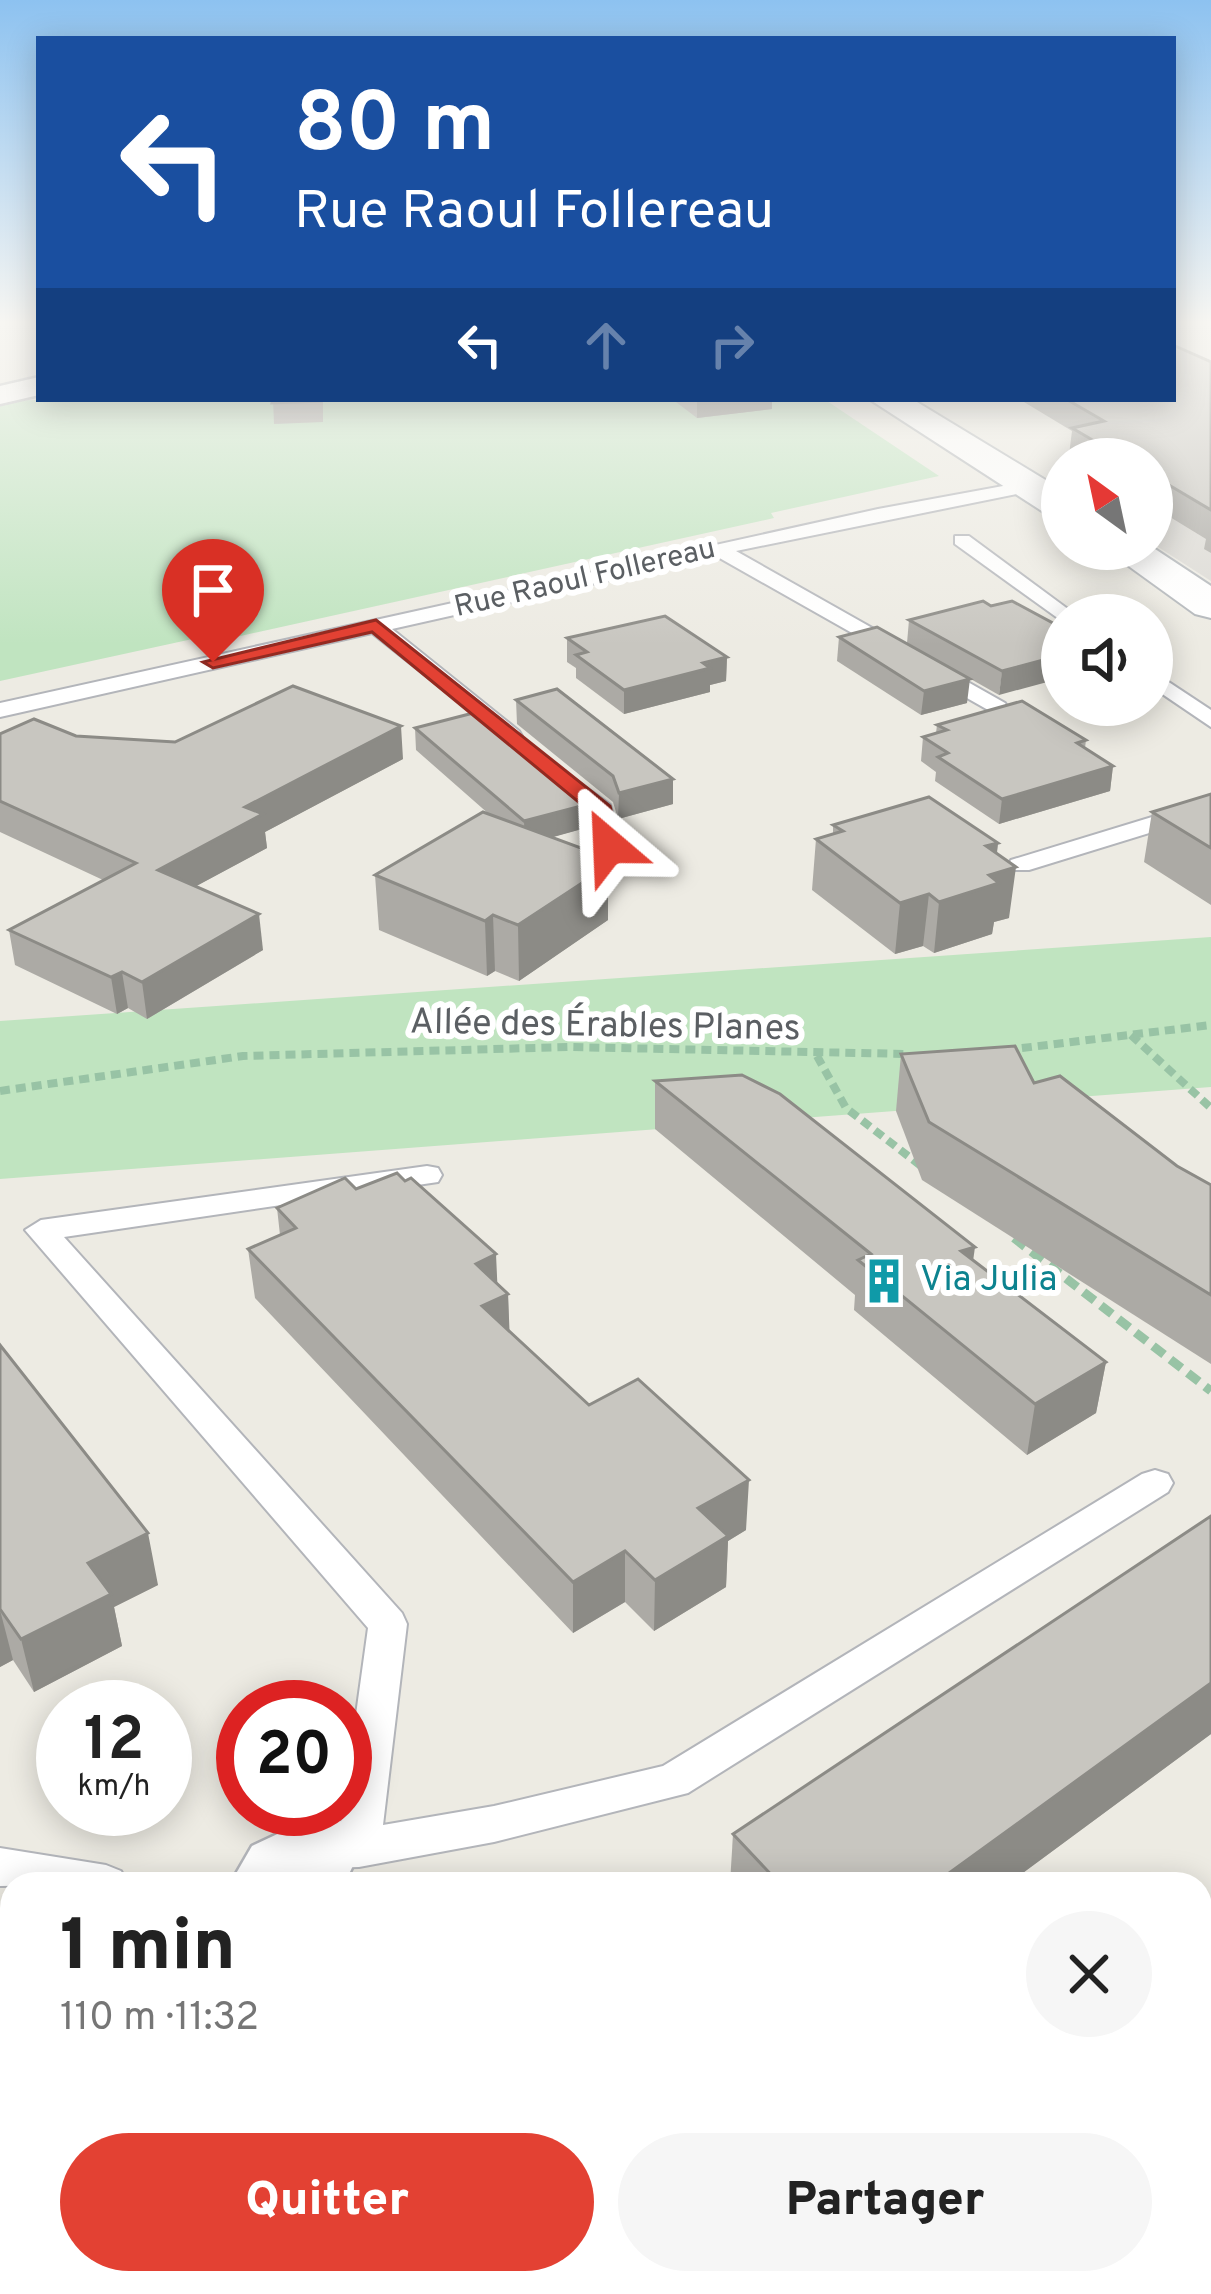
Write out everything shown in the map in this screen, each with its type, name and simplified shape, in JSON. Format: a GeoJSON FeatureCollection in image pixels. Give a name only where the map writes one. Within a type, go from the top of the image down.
{"type":"FeatureCollection","features":[{"type":"Feature","properties":{"kind":"street"},"geometry":{"type":"LineString","coordinates":[[938,430],[1041,493]]}},
{"type":"Feature","properties":{"kind":"street"},"geometry":{"type":"LineString","coordinates":[[1158,570],[1211,605]]}},
{"type":"Feature","properties":{"kind":"lane","name":"Rue Raoul Follereau"},"geometry":{"type":"LineString","coordinates":[[0,710],[720,550],[1041,497]]}},
{"type":"Feature","properties":{"kind":"lane"},"geometry":{"type":"LineString","coordinates":[[962,540],[1041,597]]}},
{"type":"Feature","properties":{"kind":"lane"},"geometry":{"type":"LineString","coordinates":[[720,550],[997,708]]}},
{"type":"Feature","properties":{"kind":"lane"},"geometry":{"type":"LineString","coordinates":[[376,626],[602,810],[609,846]]}},
{"type":"Feature","properties":{"kind":"lane"},"geometry":{"type":"LineString","coordinates":[[1173,692],[1211,719]]}},
{"type":"Feature","properties":{"kind":"lane"},"geometry":{"type":"LineString","coordinates":[[1020,865],[1211,806]]}},
{"type":"Feature","properties":{"kind":"lane"},"geometry":{"type":"LineString","coordinates":[[428,1175],[41,1230],[388,1624],[317,1860],[673,1781],[1155,1483]]}},
{"type":"Feature","properties":{"kind":"lane"},"geometry":{"type":"LineString","coordinates":[[0,1867],[31,1872]]}},
{"type":"Feature","properties":{"kind":"path"},"geometry":{"type":"LineString","coordinates":[[1000,1051],[1211,1025]]}},
{"type":"Feature","properties":{"kind":"path"},"geometry":{"type":"LineString","coordinates":[[1131,1035],[1211,1108]]}},
{"type":"Feature","properties":{"kind":"path","name":"Allée des Érables Planes"},"geometry":{"type":"LineString","coordinates":[[0,1091],[243,1056],[569,1047],[817,1056],[909,1054]]}},
{"type":"Feature","properties":{"kind":"path"},"geometry":{"type":"LineString","coordinates":[[817,1056],[845,1108],[935,1177]]}},
{"type":"Feature","properties":{"kind":"path"},"geometry":{"type":"LineString","coordinates":[[1006,1232],[1211,1391]]}},
{"type":"Feature","properties":{"kind":"shaded area"},"geometry":{"type":"Polygon","coordinates":[[[1211,498],[1211,581],[1173,557],[1173,504],[1211,498]]]}},
{"type":"Feature","properties":{"kind":"green space"},"geometry":{"type":"Polygon","coordinates":[[[0,430],[870,430],[939,476],[771,513],[774,518],[227,639],[220,633],[0,681],[0,430]]]}},
{"type":"Feature","properties":{"kind":"green space"},"geometry":{"type":"Polygon","coordinates":[[[1211,937],[1211,1087],[0,1179],[0,1021],[1211,937]]]}},
{"type":"Feature","properties":{"kind":"building"},"geometry":{"type":"Polygon","coordinates":[[[1076,430],[1211,430],[1211,510],[1173,487],[1173,438],[1089,438],[1076,430]]]}},
{"type":"Feature","properties":{"kind":"building"},"geometry":{"type":"Polygon","coordinates":[[[983,601],[991,606],[1012,601],[1041,617],[1041,661],[1002,671],[909,620],[983,601]]]}},
{"type":"Feature","properties":{"kind":"building"},"geometry":{"type":"Polygon","coordinates":[[[665,616],[727,657],[703,663],[710,668],[624,690],[576,655],[587,652],[567,638],[665,616]]]}},
{"type":"Feature","properties":{"kind":"building"},"geometry":{"type":"Polygon","coordinates":[[[877,627],[970,679],[924,691],[839,637],[877,627]]]}},
{"type":"Feature","properties":{"kind":"building"},"geometry":{"type":"Polygon","coordinates":[[[293,686],[401,726],[245,807],[263,814],[158,870],[259,914],[142,982],[122,972],[111,977],[9,930],[136,863],[0,801],[0,734],[34,719],[76,736],[175,742],[293,686]]]}},
{"type":"Feature","properties":{"kind":"building"},"geometry":{"type":"Polygon","coordinates":[[[557,689],[673,779],[619,793],[613,776],[516,700],[557,689]]]}},
{"type":"Feature","properties":{"kind":"building"},"geometry":{"type":"Polygon","coordinates":[[[1022,701],[1041,713],[1041,726],[1063,726],[1086,740],[1077,743],[1113,766],[1002,799],[938,757],[948,753],[923,737],[947,730],[937,725],[1022,701]]]}},
{"type":"Feature","properties":{"kind":"building"},"geometry":{"type":"Polygon","coordinates":[[[485,710],[587,792],[589,804],[524,821],[415,728],[485,710]]]}},
{"type":"Feature","properties":{"kind":"building"},"geometry":{"type":"Polygon","coordinates":[[[1211,794],[1211,848],[1152,812],[1211,794]]]}},
{"type":"Feature","properties":{"kind":"building"},"geometry":{"type":"Polygon","coordinates":[[[929,797],[998,843],[986,846],[1016,867],[989,875],[999,883],[939,902],[929,894],[900,903],[816,839],[843,831],[833,825],[929,797]]]}},
{"type":"Feature","properties":{"kind":"building"},"geometry":{"type":"Polygon","coordinates":[[[483,812],[592,852],[584,857],[608,866],[518,925],[493,915],[485,921],[375,875],[483,812]]]}},
{"type":"Feature","properties":{"kind":"building"},"geometry":{"type":"Polygon","coordinates":[[[1015,1046],[1034,1083],[1060,1076],[1177,1166],[1211,1185],[1211,1295],[929,1122],[901,1054],[1015,1046]]]}},
{"type":"Feature","properties":{"kind":"building"},"geometry":{"type":"Polygon","coordinates":[[[742,1075],[780,1094],[975,1247],[961,1251],[1106,1362],[1035,1404],[858,1260],[871,1254],[655,1081],[742,1075]]]}},
{"type":"Feature","properties":{"kind":"building"},"geometry":{"type":"Polygon","coordinates":[[[397,1173],[405,1181],[411,1178],[496,1254],[476,1264],[508,1294],[482,1306],[589,1405],[638,1379],[749,1480],[698,1508],[728,1536],[655,1580],[625,1551],[573,1582],[248,1249],[296,1228],[277,1208],[345,1178],[356,1189],[397,1173]]]}},
{"type":"Feature","properties":{"kind":"building"},"geometry":{"type":"Polygon","coordinates":[[[0,1345],[148,1533],[88,1563],[111,1594],[21,1639],[0,1609],[0,1345]]]}},
{"type":"Feature","properties":{"kind":"building"},"geometry":{"type":"Polygon","coordinates":[[[1211,1516],[1211,1683],[951,1872],[769,1872],[733,1834],[1211,1516]]]}},
{"type":"Feature","properties":{"kind":"place","name":"Via Julia"},"geometry":{"type":"Point","coordinates":[884,1281]}},
{"type":"Feature","properties":{"kind":"route"},"geometry":{"type":"LineString","coordinates":[[213,662],[376,626],[602,810],[609,846]]}}]}
